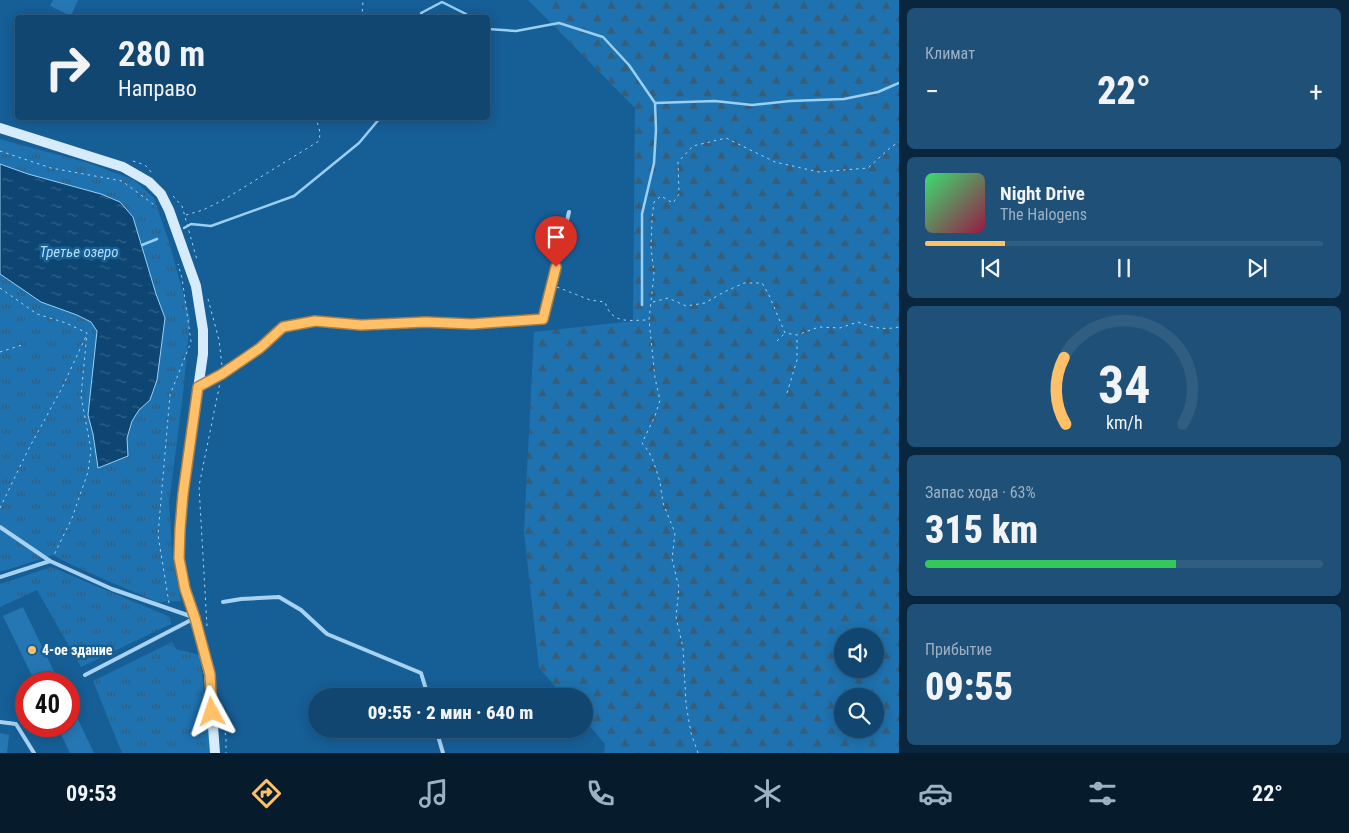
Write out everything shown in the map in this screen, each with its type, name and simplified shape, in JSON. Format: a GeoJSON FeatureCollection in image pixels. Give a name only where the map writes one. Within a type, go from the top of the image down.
{"type":"FeatureCollection","features":[{"type":"Feature","properties":{"kind":"street"},"geometry":{"type":"LineString","coordinates":[[0,128],[123,167],[149,182],[161,194],[169,210],[196,286],[203,330],[203,354],[183,494],[179,558],[185,589],[210,674],[215,753]]}},
{"type":"Feature","properties":{"kind":"lane"},"geometry":{"type":"LineString","coordinates":[[198,387],[222,374],[260,348],[283,327],[315,321],[361,325],[426,322],[472,324],[543,319],[570,212]]}},
{"type":"Feature","properties":{"kind":"lane"},"geometry":{"type":"LineString","coordinates":[[0,527],[50,561],[112,589],[195,618]]}},
{"type":"Feature","properties":{"kind":"lane"},"geometry":{"type":"LineString","coordinates":[[0,577],[50,561]]}},
{"type":"Feature","properties":{"kind":"lane"},"geometry":{"type":"LineString","coordinates":[[223,602],[279,597],[301,610],[327,634],[421,674],[425,688]]}},
{"type":"Feature","properties":{"kind":"lane"},"geometry":{"type":"LineString","coordinates":[[85,675],[195,618]]}},
{"type":"Feature","properties":{"kind":"lane"},"geometry":{"type":"LineString","coordinates":[[0,722],[16,724],[34,753]]}},
{"type":"Feature","properties":{"kind":"lane"},"geometry":{"type":"LineString","coordinates":[[439,738],[443,753]]}},
{"type":"Feature","properties":{"kind":"path"},"geometry":{"type":"LineString","coordinates":[[362,15],[363,0]]}},
{"type":"Feature","properties":{"kind":"path"},"geometry":{"type":"LineString","coordinates":[[185,216],[203,210],[225,199],[319,141],[320,134],[317,120]]}},
{"type":"Feature","properties":{"kind":"path"},"geometry":{"type":"LineString","coordinates":[[698,753],[691,733],[686,704],[683,648],[676,617],[679,588],[672,559],[675,533],[663,503],[660,482],[654,463],[642,443],[655,416],[660,400],[655,378],[649,320],[654,274],[651,237],[654,202],[661,196],[672,202],[679,194],[678,162],[693,146],[726,138],[776,162],[819,172],[868,168],[899,142]]}},
{"type":"Feature","properties":{"kind":"path"},"geometry":{"type":"LineString","coordinates":[[0,152],[51,168],[122,181],[160,209]]}},
{"type":"Feature","properties":{"kind":"path"},"geometry":{"type":"LineString","coordinates":[[186,219],[190,234]]}},
{"type":"Feature","properties":{"kind":"path"},"geometry":{"type":"LineString","coordinates":[[170,610],[158,535],[170,395],[191,342],[182,278],[177,260]]}},
{"type":"Feature","properties":{"kind":"path"},"geometry":{"type":"LineString","coordinates":[[652,302],[668,298],[686,306],[696,305],[705,303],[744,283],[762,283],[785,333]]}},
{"type":"Feature","properties":{"kind":"path"},"geometry":{"type":"LineString","coordinates":[[552,285],[590,300],[605,302],[608,312],[617,318],[649,320]]}},
{"type":"Feature","properties":{"kind":"path"},"geometry":{"type":"LineString","coordinates":[[0,288],[37,314],[66,323],[87,333]]}},
{"type":"Feature","properties":{"kind":"path"},"geometry":{"type":"LineString","coordinates":[[785,333],[798,336],[819,327],[840,328],[858,322],[870,328],[889,329],[899,327]]}},
{"type":"Feature","properties":{"kind":"path"},"geometry":{"type":"LineString","coordinates":[[0,508],[28,450],[62,388],[87,333]]}},
{"type":"Feature","properties":{"kind":"path"},"geometry":{"type":"LineString","coordinates":[[50,561],[72,518],[88,472],[91,450],[81,396],[87,333]]}},
{"type":"Feature","properties":{"kind":"path"},"geometry":{"type":"LineString","coordinates":[[777,341],[785,333]]}},
{"type":"Feature","properties":{"kind":"path"},"geometry":{"type":"LineString","coordinates":[[787,393],[797,360],[798,336]]}},
{"type":"Feature","properties":{"kind":"path"},"geometry":{"type":"LineString","coordinates":[[0,352],[22,345]]}},
{"type":"Feature","properties":{"kind":"path"},"geometry":{"type":"LineString","coordinates":[[199,486],[207,628]]}},
{"type":"Feature","properties":{"kind":"path"},"geometry":{"type":"LineString","coordinates":[[221,703],[226,753]]}},
{"type":"Feature","properties":{"kind":"green space"},"geometry":{"type":"Polygon","coordinates":[[[528,0],[899,0],[899,753],[604,753],[605,744],[593,730],[593,688],[557,688],[539,668],[524,532],[534,332],[633,321],[635,108],[528,0]]]}},
{"type":"Feature","properties":{"kind":"green space"},"geometry":{"type":"Polygon","coordinates":[[[0,139],[88,163],[134,180],[154,198],[169,242],[190,318],[183,394],[169,503],[173,561],[181,601],[157,602],[53,555],[0,572],[0,139]]]}},
{"type":"Feature","properties":{"kind":"green space"},"geometry":{"type":"Polygon","coordinates":[[[51,567],[170,617],[171,624],[81,667],[37,590],[0,607],[0,584],[51,567]]]}},
{"type":"Feature","properties":{"kind":"green space"},"geometry":{"type":"Polygon","coordinates":[[[172,642],[176,649],[200,655],[210,747],[209,753],[122,753],[93,681],[172,642]]]}},
{"type":"Feature","properties":{"kind":"water","name":"Третье озеро"},"geometry":{"type":"Polygon","coordinates":[[[0,164],[28,174],[101,194],[120,202],[133,217],[165,318],[157,380],[150,400],[139,410],[132,421],[127,438],[128,456],[98,468],[88,415],[97,331],[91,322],[41,302],[0,274],[0,164]]]}},
{"type":"Feature","properties":{"kind":"building"},"geometry":{"type":"Polygon","coordinates":[[[53,0],[78,0],[71,15],[50,6],[53,0]]]}},
{"type":"Feature","properties":{"kind":"building","name":"4-ое здание"},"geometry":{"type":"Polygon","coordinates":[[[23,607],[54,672],[30,672],[3,616],[23,607]]]}},
{"type":"Feature","properties":{"kind":"building"},"geometry":{"type":"Polygon","coordinates":[[[80,724],[94,753],[70,753],[62,737],[80,737],[80,724]]]}},
{"type":"Feature","properties":{"kind":"building"},"geometry":{"type":"Polygon","coordinates":[[[0,733],[9,735],[7,753],[0,753],[0,733]]]}},
{"type":"Feature","properties":{"kind":"waterway"},"geometry":{"type":"LineString","coordinates":[[422,15],[421,13],[442,2],[467,15]]}},
{"type":"Feature","properties":{"kind":"waterway"},"geometry":{"type":"LineString","coordinates":[[490,29],[516,31],[559,23],[603,37],[629,65],[655,103],[715,101],[752,105],[790,101],[844,99],[878,92],[899,83]]}},
{"type":"Feature","properties":{"kind":"waterway"},"geometry":{"type":"LineString","coordinates":[[642,305],[642,214],[654,163],[655,103]]}},
{"type":"Feature","properties":{"kind":"waterway"},"geometry":{"type":"LineString","coordinates":[[184,228],[191,224],[211,226],[294,196],[359,143],[378,120]]}},
{"type":"Feature","properties":{"kind":"waterway"},"geometry":{"type":"LineString","coordinates":[[142,245],[157,239]]}},
{"type":"Feature","properties":{"kind":"place","name":"4-ое здание"},"geometry":{"type":"Point","coordinates":[32,650]}},
{"type":"Feature","properties":{"kind":"route"},"geometry":{"type":"LineString","coordinates":[[212,712],[210,674],[185,589],[179,558],[183,494],[198,387],[222,374],[260,348],[283,327],[315,321],[361,325],[426,322],[505,323],[543,319],[556,267]]}}]}
